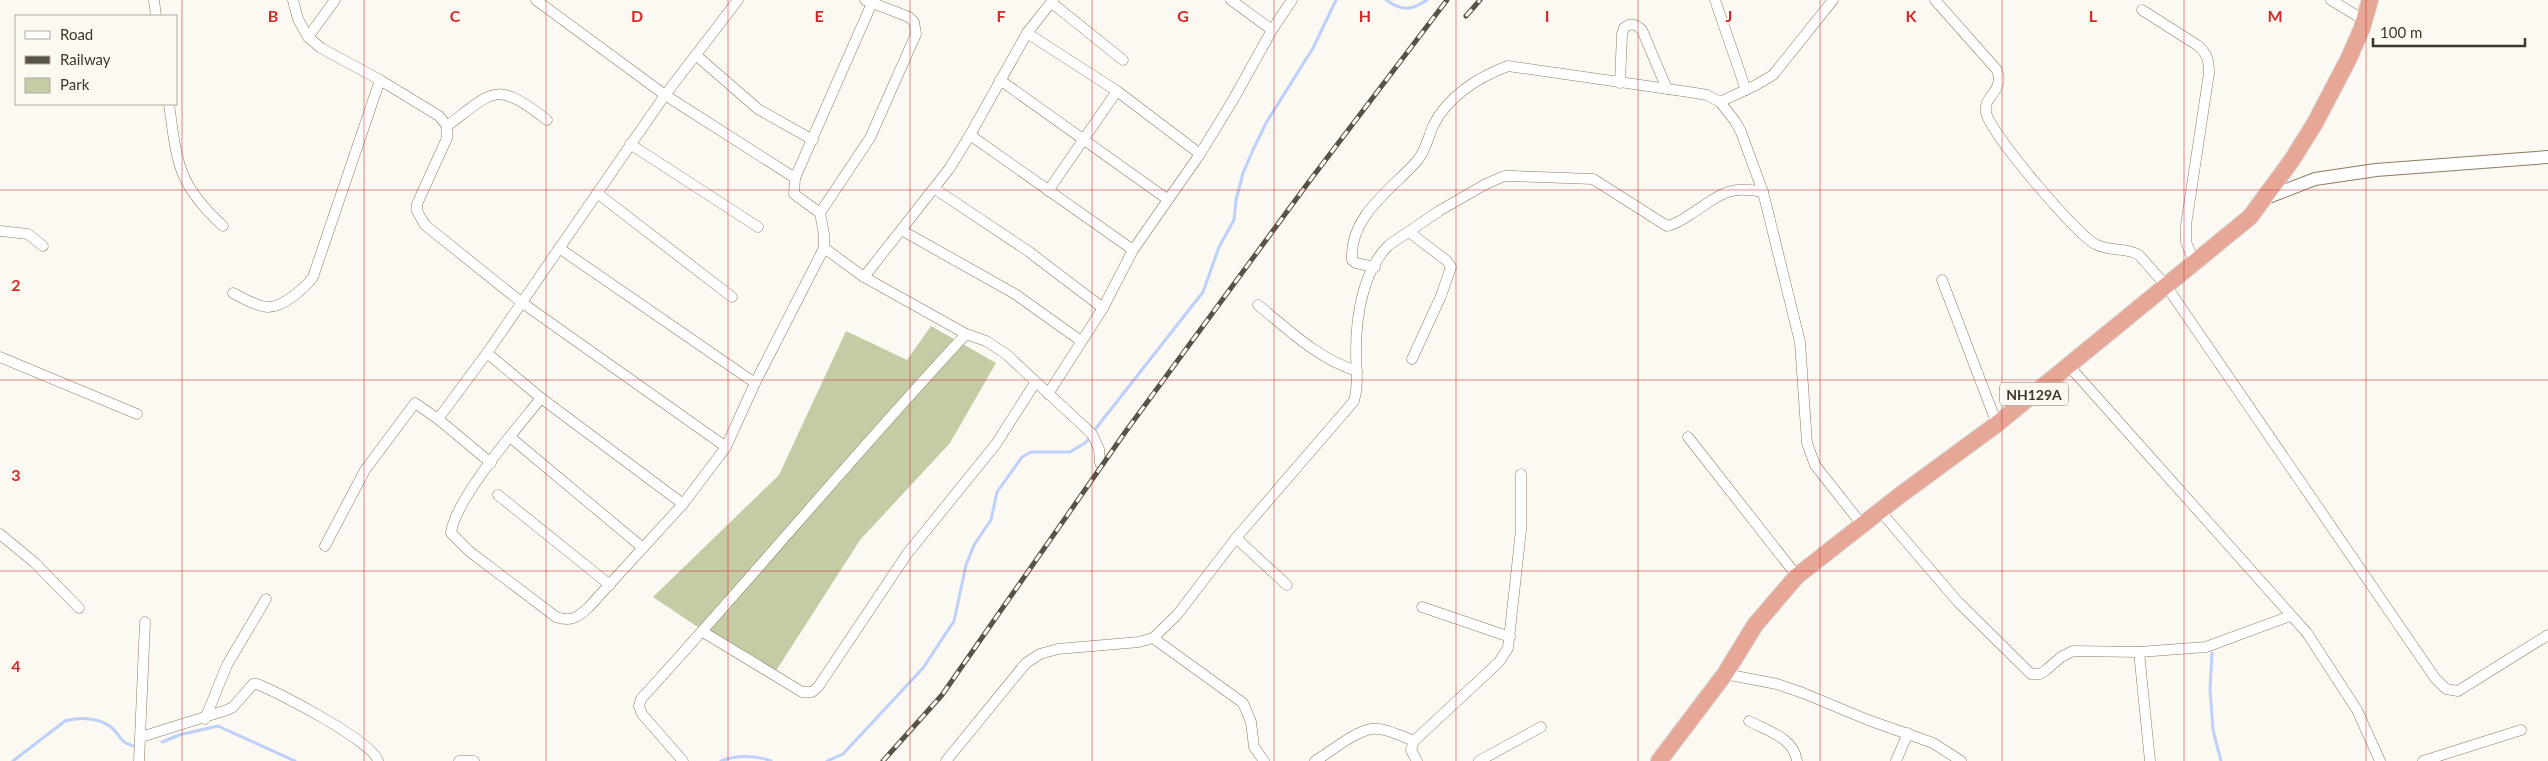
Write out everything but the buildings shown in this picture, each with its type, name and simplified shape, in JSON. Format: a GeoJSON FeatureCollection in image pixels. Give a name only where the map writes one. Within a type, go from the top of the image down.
{"type":"FeatureCollection","features":[{"type":"Feature","properties":{"kind":"highway","name":"NH129A"},"geometry":{"type":"LineString","coordinates":[[1660,761],[1725,674],[1755,625],[1797,576],[1899,496],[1997,424],[2250,218],[2266,198],[2315,123],[2349,58],[2370,0]]}},
{"type":"Feature","properties":{"kind":"street"},"geometry":{"type":"LineString","coordinates":[[154,0],[156,15]]}},
{"type":"Feature","properties":{"kind":"street"},"geometry":{"type":"LineString","coordinates":[[293,0],[298,19],[308,37],[321,48],[380,80],[439,116],[447,126],[448,138],[420,194],[416,211],[425,225],[521,302],[726,447]]}},
{"type":"Feature","properties":{"kind":"street"},"geometry":{"type":"LineString","coordinates":[[308,37],[335,0]]}},
{"type":"Feature","properties":{"kind":"street"},"geometry":{"type":"LineString","coordinates":[[536,0],[665,95],[795,178]]}},
{"type":"Feature","properties":{"kind":"street"},"geometry":{"type":"LineString","coordinates":[[438,419],[665,95],[697,56],[738,0]]}},
{"type":"Feature","properties":{"kind":"street"},"geometry":{"type":"LineString","coordinates":[[1231,0],[1272,30]]}},
{"type":"Feature","properties":{"kind":"street"},"geometry":{"type":"LineString","coordinates":[[1048,394],[1103,308],[1133,250],[1166,199],[1200,154],[1234,100],[1272,30],[1292,0]]}},
{"type":"Feature","properties":{"kind":"street"},"geometry":{"type":"LineString","coordinates":[[1715,0],[1746,90]]}},
{"type":"Feature","properties":{"kind":"street"},"geometry":{"type":"LineString","coordinates":[[1720,102],[1772,75],[1833,0]]}},
{"type":"Feature","properties":{"kind":"street"},"geometry":{"type":"LineString","coordinates":[[1935,0],[1997,70],[1999,76],[1998,88],[1987,103],[1988,119],[2018,160],[2060,210],[2093,243],[2103,248],[2134,252],[2139,255],[2167,287],[2435,678],[2446,689],[2458,691],[2548,635]]}},
{"type":"Feature","properties":{"kind":"street"},"geometry":{"type":"LineString","coordinates":[[2331,0],[2364,20]]}},
{"type":"Feature","properties":{"kind":"street"},"geometry":{"type":"LineString","coordinates":[[864,277],[935,189],[970,135],[1027,33],[1052,1],[1123,60]]}},
{"type":"Feature","properties":{"kind":"street"},"geometry":{"type":"LineString","coordinates":[[540,398],[456,513],[451,533],[458,541],[556,617],[565,620],[576,619],[610,585],[683,504],[726,447],[754,383],[824,248],[824,234],[820,213],[794,194],[795,178],[813,140],[868,2],[909,17],[916,28],[914,40],[870,138],[820,213]]}},
{"type":"Feature","properties":{"kind":"street"},"geometry":{"type":"LineString","coordinates":[[2142,10],[2205,51],[2208,61],[2209,73],[2186,225],[2186,242],[2195,264]]}},
{"type":"Feature","properties":{"kind":"street"},"geometry":{"type":"LineString","coordinates":[[1620,83],[1622,34],[1624,28],[1632,24],[1637,25],[1642,30],[1667,89]]}},
{"type":"Feature","properties":{"kind":"street"},"geometry":{"type":"LineString","coordinates":[[1027,33],[1117,91],[1200,154]]}},
{"type":"Feature","properties":{"kind":"street"},"geometry":{"type":"LineString","coordinates":[[697,56],[758,109],[813,140]]}},
{"type":"Feature","properties":{"kind":"street"},"geometry":{"type":"LineString","coordinates":[[1375,267],[1356,263],[1352,260],[1352,252],[1368,213],[1380,196],[1418,160],[1439,116],[1456,96],[1490,72],[1508,66],[1707,95],[1720,102],[1735,121],[1763,192],[1800,342],[1807,443],[1815,466],[1863,526]]}},
{"type":"Feature","properties":{"kind":"street"},"geometry":{"type":"LineString","coordinates":[[233,293],[260,306],[269,307],[291,296],[307,285],[313,277],[380,80]]}},
{"type":"Feature","properties":{"kind":"street"},"geometry":{"type":"LineString","coordinates":[[1000,80],[1166,199]]}},
{"type":"Feature","properties":{"kind":"street"},"geometry":{"type":"LineString","coordinates":[[1048,191],[1085,141],[1117,91]]}},
{"type":"Feature","properties":{"kind":"street"},"geometry":{"type":"LineString","coordinates":[[447,126],[484,97],[494,94],[506,94],[547,120]]}},
{"type":"Feature","properties":{"kind":"street"},"geometry":{"type":"LineString","coordinates":[[169,105],[181,172],[186,184],[204,209],[223,226]]}},
{"type":"Feature","properties":{"kind":"street"},"geometry":{"type":"LineString","coordinates":[[970,135],[1133,250]]}},
{"type":"Feature","properties":{"kind":"street"},"geometry":{"type":"LineString","coordinates":[[630,144],[758,227]]}},
{"type":"Feature","properties":{"kind":"street"},"geometry":{"type":"LineString","coordinates":[[2266,198],[2315,179],[2376,170],[2548,158]]}},
{"type":"Feature","properties":{"kind":"street"},"geometry":{"type":"LineString","coordinates":[[946,761],[1026,663],[1040,654],[1058,649],[1139,642],[1153,638],[1177,615],[1236,538],[1354,401],[1358,384],[1356,348],[1362,289],[1382,252],[1439,211],[1504,176],[1593,179],[1667,226],[1680,222],[1728,190],[1747,189],[1763,192]]}},
{"type":"Feature","properties":{"kind":"street"},"geometry":{"type":"LineString","coordinates":[[935,189],[1028,250],[1103,308]]}},
{"type":"Feature","properties":{"kind":"street"},"geometry":{"type":"LineString","coordinates":[[597,193],[732,298]]}},
{"type":"Feature","properties":{"kind":"street"},"geometry":{"type":"LineString","coordinates":[[0,231],[28,234],[43,246]]}},
{"type":"Feature","properties":{"kind":"street"},"geometry":{"type":"LineString","coordinates":[[902,231],[1015,294],[1081,341]]}},
{"type":"Feature","properties":{"kind":"street"},"geometry":{"type":"LineString","coordinates":[[1409,232],[1447,261],[1451,267],[1435,312],[1412,359]]}},
{"type":"Feature","properties":{"kind":"street"},"geometry":{"type":"LineString","coordinates":[[559,248],[754,383]]}},
{"type":"Feature","properties":{"kind":"street"},"geometry":{"type":"LineString","coordinates":[[824,248],[864,277],[966,334],[986,341],[1006,354],[1092,434],[1099,449],[1100,463]]}},
{"type":"Feature","properties":{"kind":"street"},"geometry":{"type":"LineString","coordinates":[[1942,280],[1997,424]]}},
{"type":"Feature","properties":{"kind":"street"},"geometry":{"type":"LineString","coordinates":[[1258,305],[1324,357],[1340,366],[1357,371]]}},
{"type":"Feature","properties":{"kind":"street"},"geometry":{"type":"LineString","coordinates":[[683,761],[642,714],[639,706],[641,699],[703,632],[888,417],[966,334]]}},
{"type":"Feature","properties":{"kind":"street"},"geometry":{"type":"LineString","coordinates":[[486,353],[540,398],[683,504]]}},
{"type":"Feature","properties":{"kind":"street"},"geometry":{"type":"LineString","coordinates":[[0,356],[137,414]]}},
{"type":"Feature","properties":{"kind":"street"},"geometry":{"type":"LineString","coordinates":[[2069,366],[2290,616],[2307,632],[2336,674],[2357,710],[2380,761]]}},
{"type":"Feature","properties":{"kind":"street"},"geometry":{"type":"LineString","coordinates":[[703,632],[802,692],[812,692],[818,688],[907,554],[996,444],[1035,383]]}},
{"type":"Feature","properties":{"kind":"street"},"geometry":{"type":"LineString","coordinates":[[325,546],[365,470],[415,403],[438,419],[491,463]]}},
{"type":"Feature","properties":{"kind":"street"},"geometry":{"type":"LineString","coordinates":[[510,437],[643,548]]}},
{"type":"Feature","properties":{"kind":"street"},"geometry":{"type":"LineString","coordinates":[[1688,438],[1797,576]]}},
{"type":"Feature","properties":{"kind":"street"},"geometry":{"type":"LineString","coordinates":[[1417,761],[1411,750],[1414,741],[1498,662],[1508,648],[1522,530],[1521,474]]}},
{"type":"Feature","properties":{"kind":"street"},"geometry":{"type":"LineString","coordinates":[[498,495],[610,585]]}},
{"type":"Feature","properties":{"kind":"street"},"geometry":{"type":"LineString","coordinates":[[1881,512],[1958,602],[2031,674],[2040,674],[2061,657],[2073,651],[2139,652],[2206,647],[2290,616]]}},
{"type":"Feature","properties":{"kind":"street"},"geometry":{"type":"LineString","coordinates":[[0,534],[35,563],[79,608]]}},
{"type":"Feature","properties":{"kind":"street"},"geometry":{"type":"LineString","coordinates":[[1236,538],[1287,585]]}},
{"type":"Feature","properties":{"kind":"street"},"geometry":{"type":"LineString","coordinates":[[205,719],[227,665],[266,599]]}},
{"type":"Feature","properties":{"kind":"street"},"geometry":{"type":"LineString","coordinates":[[1422,607],[1510,637]]}},
{"type":"Feature","properties":{"kind":"street"},"geometry":{"type":"LineString","coordinates":[[139,761],[145,622]]}},
{"type":"Feature","properties":{"kind":"street"},"geometry":{"type":"LineString","coordinates":[[1153,638],[1243,703],[1251,722],[1254,748],[1264,761]]}},
{"type":"Feature","properties":{"kind":"street"},"geometry":{"type":"LineString","coordinates":[[2139,652],[2150,761]]}},
{"type":"Feature","properties":{"kind":"street"},"geometry":{"type":"LineString","coordinates":[[1725,674],[1788,688],[1868,720],[1908,732],[1933,743],[1961,761]]}},
{"type":"Feature","properties":{"kind":"street"},"geometry":{"type":"LineString","coordinates":[[141,737],[205,719],[233,707],[253,684],[257,684],[328,720],[373,752],[378,761]]}},
{"type":"Feature","properties":{"kind":"street"},"geometry":{"type":"LineString","coordinates":[[1750,721],[1791,744],[1796,751],[1797,761]]}},
{"type":"Feature","properties":{"kind":"street"},"geometry":{"type":"LineString","coordinates":[[1479,761],[1541,727]]}},
{"type":"Feature","properties":{"kind":"street"},"geometry":{"type":"LineString","coordinates":[[1316,761],[1372,729],[1385,730],[1414,741]]}},
{"type":"Feature","properties":{"kind":"street"},"geometry":{"type":"LineString","coordinates":[[2423,761],[2521,730]]}},
{"type":"Feature","properties":{"kind":"street"},"geometry":{"type":"LineString","coordinates":[[1896,761],[1908,732]]}},
{"type":"Feature","properties":{"kind":"street"},"geometry":{"type":"LineString","coordinates":[[459,761],[474,761]]}},
{"type":"Feature","properties":{"kind":"green space"},"geometry":{"type":"Polygon","coordinates":[[[931,326],[996,363],[950,443],[860,540],[772,677],[653,597],[779,475],[846,331],[907,360],[931,326]]]}},
{"type":"Feature","properties":{"kind":"waterway"},"geometry":{"type":"LineString","coordinates":[[1093,432],[1203,292],[1219,247],[1234,220],[1236,200],[1243,173],[1253,150],[1266,123],[1313,48],[1336,0]]}},
{"type":"Feature","properties":{"kind":"waterway"},"geometry":{"type":"LineString","coordinates":[[1386,0],[1402,8],[1411,8],[1427,0]]}},
{"type":"Feature","properties":{"kind":"waterway"},"geometry":{"type":"LineString","coordinates":[[827,761],[843,754],[923,668],[954,621],[966,565],[974,545],[991,520],[997,492],[1022,457],[1031,452],[1070,452],[1085,443],[1090,437]]}},
{"type":"Feature","properties":{"kind":"waterway"},"geometry":{"type":"LineString","coordinates":[[2212,653],[2210,689],[2213,730],[2221,761]]}},
{"type":"Feature","properties":{"kind":"waterway"},"geometry":{"type":"LineString","coordinates":[[13,761],[65,721],[71,719],[92,719],[105,723],[124,741],[133,746]]}},
{"type":"Feature","properties":{"kind":"waterway"},"geometry":{"type":"LineString","coordinates":[[162,742],[179,735],[218,726],[295,761]]}},
{"type":"Feature","properties":{"kind":"waterway"},"geometry":{"type":"LineString","coordinates":[[721,761],[746,756],[771,761]]}},
{"type":"Feature","properties":{"kind":"railway"},"geometry":{"type":"LineString","coordinates":[[883,761],[942,695],[1126,431],[1308,183],[1447,0]]}},
{"type":"Feature","properties":{"kind":"railway"},"geometry":{"type":"LineString","coordinates":[[1466,16],[1480,0]]}}]}
